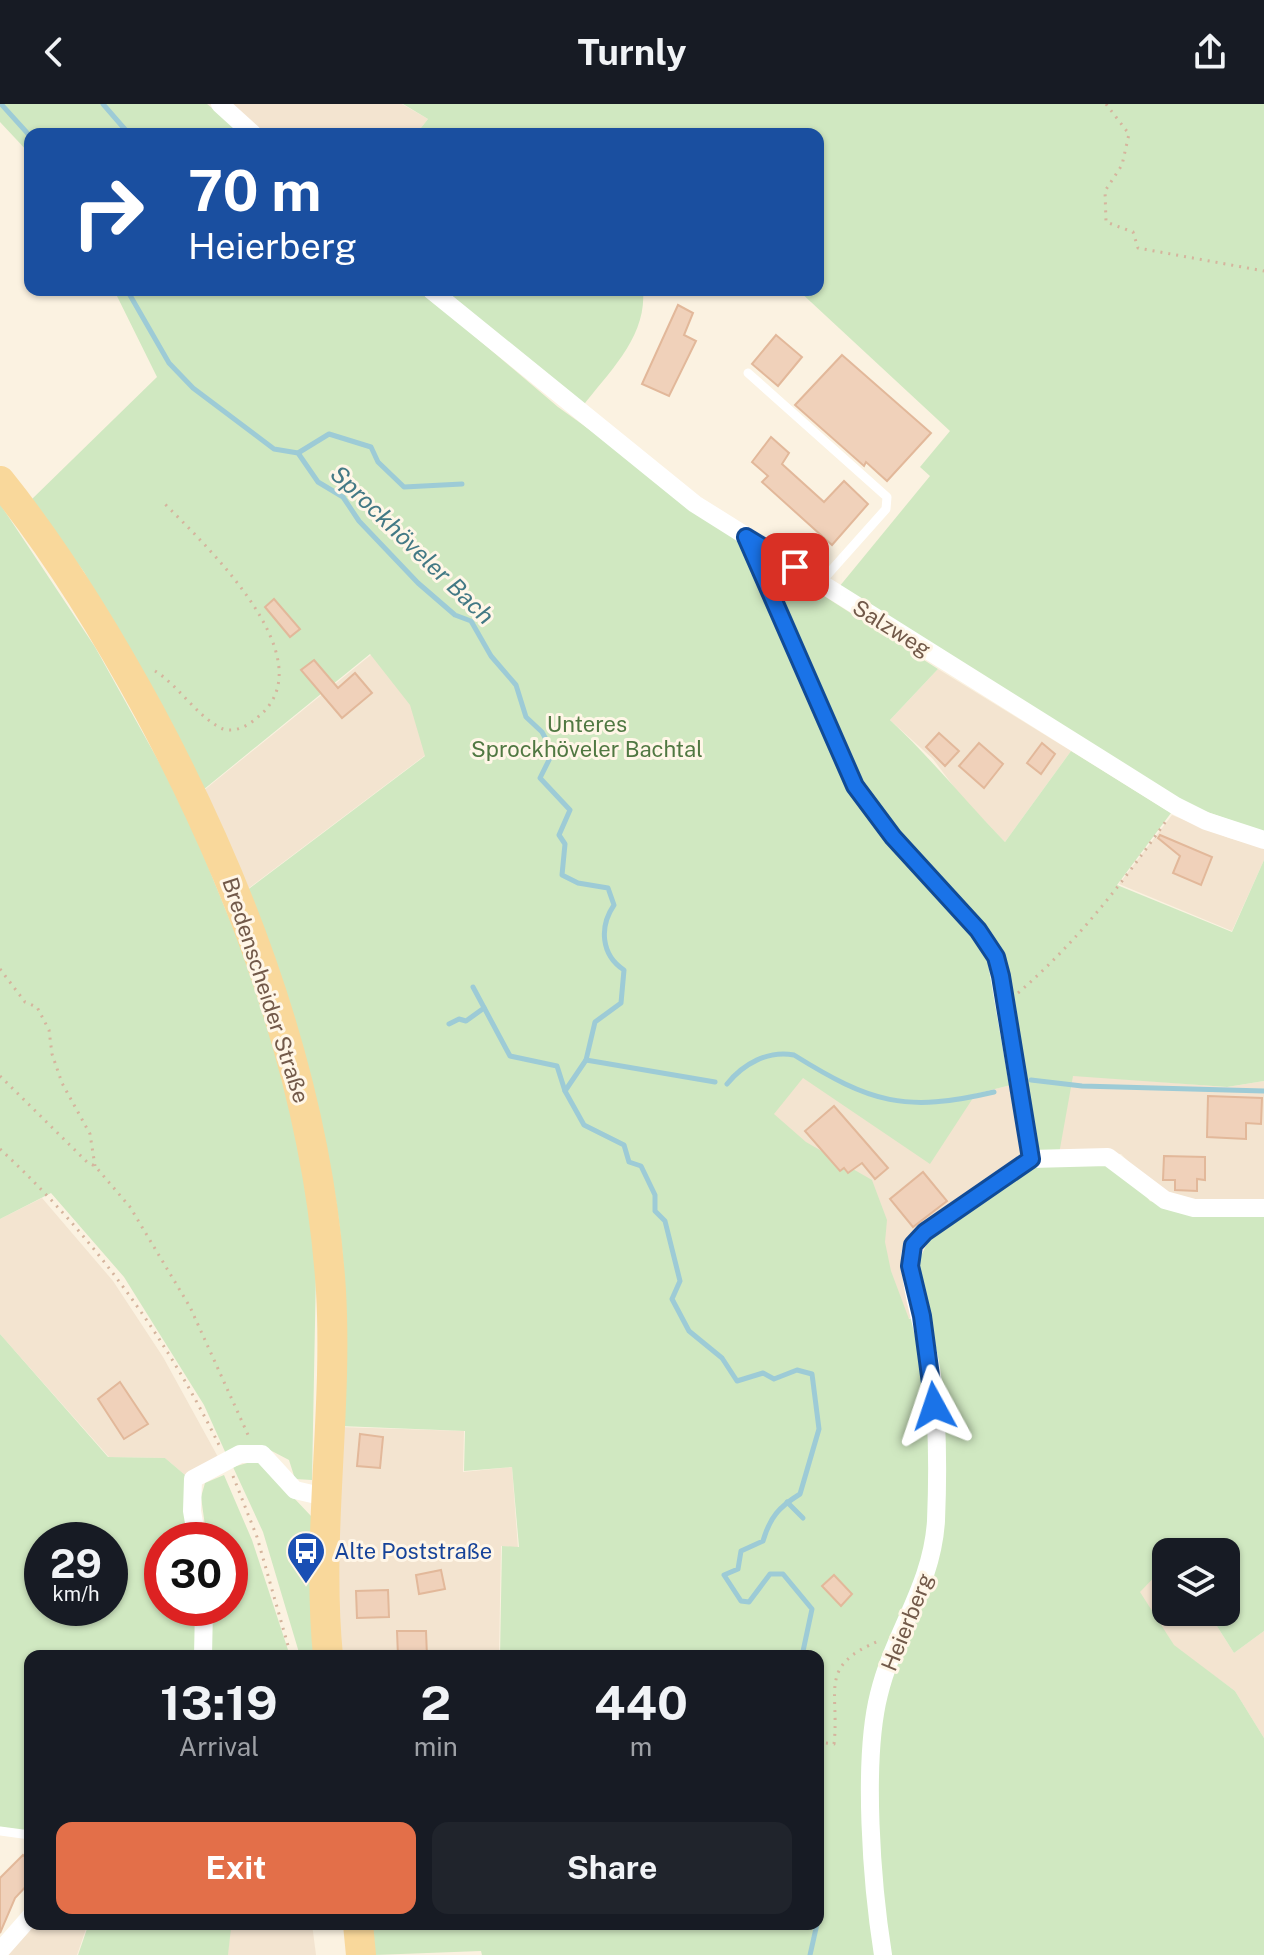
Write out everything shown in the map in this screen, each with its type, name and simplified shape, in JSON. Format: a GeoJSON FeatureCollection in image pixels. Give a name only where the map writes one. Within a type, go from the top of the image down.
{"type":"FeatureCollection","features":[{"type":"Feature","properties":{"kind":"main road","name":"Bredenscheider Straße"},"geometry":{"type":"LineString","coordinates":[[0,481],[71,577],[124,666],[216,844],[253,939],[295,1067],[321,1193],[331,1294],[322,1584],[328,1650]]}},
{"type":"Feature","properties":{"kind":"main road"},"geometry":{"type":"LineString","coordinates":[[359,1930],[361,1955]]}},
{"type":"Feature","properties":{"kind":"street"},"geometry":{"type":"LineString","coordinates":[[220,104],[246,128]]}},
{"type":"Feature","properties":{"kind":"street","name":"Salzweg"},"geometry":{"type":"LineString","coordinates":[[438,296],[648,468],[746,537],[1176,806],[1206,821],[1264,840]]}},
{"type":"Feature","properties":{"kind":"street"},"geometry":{"type":"LineString","coordinates":[[746,537],[855,786],[893,837],[978,930],[996,957],[1031,1159],[1108,1157],[1165,1200],[1194,1208],[1264,1208]]}},
{"type":"Feature","properties":{"kind":"street","name":"Heierberg"},"geometry":{"type":"LineString","coordinates":[[883,1955],[873,1852],[872,1765],[879,1694],[898,1636],[928,1573],[936,1521],[937,1437],[932,1376],[910,1255],[913,1245],[925,1232],[1031,1159]]}},
{"type":"Feature","properties":{"kind":"street"},"geometry":{"type":"LineString","coordinates":[[194,1522],[193,1479],[238,1458],[274,1463],[295,1490],[325,1497]]}},
{"type":"Feature","properties":{"kind":"street"},"geometry":{"type":"LineString","coordinates":[[203,1650],[204,1626]]}},
{"type":"Feature","properties":{"kind":"street"},"geometry":{"type":"LineString","coordinates":[[0,1951],[24,1924]]}},
{"type":"Feature","properties":{"kind":"lane"},"geometry":{"type":"LineString","coordinates":[[748,373],[887,497],[886,509],[820,583]]}},
{"type":"Feature","properties":{"kind":"lane"},"geometry":{"type":"LineString","coordinates":[[0,1831],[24,1834]]}},
{"type":"Feature","properties":{"kind":"path"},"geometry":{"type":"LineString","coordinates":[[1106,104],[1129,134],[1122,165],[1105,191],[1106,222],[1133,232],[1138,248],[1264,271]]}},
{"type":"Feature","properties":{"kind":"path"},"geometry":{"type":"LineString","coordinates":[[124,666],[142,663],[160,674],[221,729],[238,729],[253,722],[268,709],[276,696],[275,655],[261,613],[162,501]]}},
{"type":"Feature","properties":{"kind":"path"},"geometry":{"type":"LineString","coordinates":[[1006,1004],[1059,956],[1109,902],[1119,882],[1176,806]]}},
{"type":"Feature","properties":{"kind":"path"},"geometry":{"type":"LineString","coordinates":[[0,969],[25,1002],[37,1007],[49,1030],[52,1054],[62,1083],[90,1134],[95,1166]]}},
{"type":"Feature","properties":{"kind":"path"},"geometry":{"type":"LineString","coordinates":[[0,1076],[88,1163],[95,1166],[130,1207],[190,1307],[238,1458],[289,1650]]}},
{"type":"Feature","properties":{"kind":"path"},"geometry":{"type":"LineString","coordinates":[[0,1149],[68,1220],[119,1282],[161,1342],[201,1408],[238,1458]]}},
{"type":"Feature","properties":{"kind":"path"},"geometry":{"type":"LineString","coordinates":[[824,1743],[834,1744],[836,1727],[831,1691],[839,1665],[866,1647],[898,1636]]}},
{"type":"Feature","properties":{"kind":"shaded area"},"geometry":{"type":"Polygon","coordinates":[[[226,104],[402,104],[428,119],[421,128],[253,128],[226,104]]]}},
{"type":"Feature","properties":{"kind":"shaded area"},"geometry":{"type":"Polygon","coordinates":[[[399,632],[472,720],[245,891],[203,791],[399,632]]]}},
{"type":"Feature","properties":{"kind":"shaded area"},"geometry":{"type":"Polygon","coordinates":[[[938,669],[1071,751],[1005,842],[960,795],[933,759],[890,720],[938,669]]]}},
{"type":"Feature","properties":{"kind":"shaded area"},"geometry":{"type":"Polygon","coordinates":[[[1172,815],[1229,838],[1264,847],[1264,860],[1232,931],[1119,884],[1172,815]]]}},
{"type":"Feature","properties":{"kind":"shaded area"},"geometry":{"type":"Polygon","coordinates":[[[763,1053],[926,1106],[1015,1084],[1025,1157],[918,1231],[922,1316],[866,1327],[724,1074],[763,1053]]]}},
{"type":"Feature","properties":{"kind":"shaded area"},"geometry":{"type":"Polygon","coordinates":[[[1072,1075],[1227,1087],[1264,1081],[1264,1205],[1178,1199],[1142,1176],[1121,1154],[1058,1153],[1072,1075]]]}},
{"type":"Feature","properties":{"kind":"shaded area"},"geometry":{"type":"Polygon","coordinates":[[[42,1198],[113,1281],[163,1357],[218,1457],[185,1475],[165,1458],[109,1457],[0,1334],[0,1219],[42,1198]]]}},
{"type":"Feature","properties":{"kind":"shaded area"},"geometry":{"type":"Polygon","coordinates":[[[339,1427],[464,1431],[463,1472],[512,1467],[518,1548],[501,1546],[499,1650],[339,1650],[335,1602],[339,1427]]]}},
{"type":"Feature","properties":{"kind":"shaded area"},"geometry":{"type":"Polygon","coordinates":[[[1152,1579],[1152,1612],[1139,1592],[1152,1579]]]}},
{"type":"Feature","properties":{"kind":"shaded area"},"geometry":{"type":"Polygon","coordinates":[[[1161,1626],[1217,1626],[1234,1653],[1264,1631],[1264,1738],[1235,1691],[1174,1646],[1161,1626]]]}},
{"type":"Feature","properties":{"kind":"shaded area"},"geometry":{"type":"Polygon","coordinates":[[[25,1930],[86,1930],[77,1955],[6,1955],[25,1930]]]}},
{"type":"Feature","properties":{"kind":"shaded area"},"geometry":{"type":"Polygon","coordinates":[[[229,1930],[313,1930],[316,1955],[228,1955],[229,1930]]]}},
{"type":"Feature","properties":{"kind":"green space"},"geometry":{"type":"Polygon","coordinates":[[[0,104],[207,104],[237,128],[24,128],[24,148],[0,122],[0,104]]]}},
{"type":"Feature","properties":{"kind":"green space"},"geometry":{"type":"Polygon","coordinates":[[[403,104],[1264,104],[1264,832],[1179,802],[839,587],[930,476],[920,467],[950,431],[804,296],[824,296],[824,128],[421,128],[428,119],[403,104]]]}},
{"type":"Feature","properties":{"kind":"green space","name":"Unteres Sprockhöveler Bachtal"},"geometry":{"type":"Polygon","coordinates":[[[117,296],[427,296],[558,407],[657,478],[747,549],[828,737],[995,957],[1015,1084],[971,1095],[973,1098],[930,1164],[803,1078],[774,1114],[806,1142],[872,1180],[887,1220],[885,1242],[891,1271],[909,1319],[922,1316],[934,1438],[930,1540],[873,1718],[881,1955],[482,1955],[481,1951],[374,1955],[372,1930],[824,1930],[824,1650],[500,1650],[502,1546],[519,1547],[512,1467],[464,1471],[465,1431],[340,1426],[344,1293],[342,1249],[328,1157],[305,1067],[246,891],[425,756],[410,705],[370,654],[203,790],[84,572],[31,500],[157,377],[117,296]]]}},
{"type":"Feature","properties":{"kind":"green space"},"geometry":{"type":"Polygon","coordinates":[[[452,296],[643,296],[643,307],[633,338],[582,407],[452,296]]]}},
{"type":"Feature","properties":{"kind":"green space"},"geometry":{"type":"Polygon","coordinates":[[[0,504],[95,647],[183,805],[264,1004],[310,1182],[316,1271],[312,1480],[295,1479],[289,1460],[268,1449],[227,1456],[204,1405],[124,1277],[51,1193],[0,1219],[0,504]]]}},
{"type":"Feature","properties":{"kind":"green space"},"geometry":{"type":"Polygon","coordinates":[[[757,553],[938,669],[890,720],[1005,842],[1071,751],[1171,813],[1117,885],[1232,932],[1264,860],[1264,1081],[1227,1087],[1073,1076],[1059,1154],[1031,1148],[998,953],[855,782],[757,553]]]}},
{"type":"Feature","properties":{"kind":"green space"},"geometry":{"type":"Polygon","coordinates":[[[1115,1160],[1150,1201],[1193,1212],[1264,1215],[1264,1631],[1234,1653],[1217,1626],[1240,1626],[1240,1538],[1152,1538],[1152,1580],[1140,1592],[1152,1611],[1152,1626],[1162,1626],[1174,1645],[1235,1691],[1264,1738],[1264,1955],[887,1955],[882,1934],[876,1763],[881,1697],[911,1637],[936,1538],[926,1309],[918,1262],[933,1232],[1034,1162],[1115,1160]]]}},
{"type":"Feature","properties":{"kind":"green space"},"geometry":{"type":"Polygon","coordinates":[[[0,1334],[108,1457],[165,1458],[185,1475],[191,1522],[144,1522],[144,1626],[200,1626],[199,1650],[24,1650],[24,1830],[0,1827],[0,1334]]]}},
{"type":"Feature","properties":{"kind":"green space"},"geometry":{"type":"Polygon","coordinates":[[[258,1460],[311,1516],[311,1587],[317,1650],[298,1650],[263,1532],[233,1467],[258,1460]]]}},
{"type":"Feature","properties":{"kind":"green space"},"geometry":{"type":"Polygon","coordinates":[[[224,1475],[244,1522],[204,1522],[201,1497],[205,1483],[224,1475]]]}},
{"type":"Feature","properties":{"kind":"green space"},"geometry":{"type":"Polygon","coordinates":[[[248,1531],[288,1650],[208,1650],[209,1626],[248,1626],[248,1531]]]}},
{"type":"Feature","properties":{"kind":"green space"},"geometry":{"type":"Polygon","coordinates":[[[87,1930],[231,1930],[228,1955],[78,1955],[87,1930]]]}},
{"type":"Feature","properties":{"kind":"building"},"geometry":{"type":"Polygon","coordinates":[[[678,305],[693,313],[684,335],[696,341],[669,396],[642,384],[678,305]]]}},
{"type":"Feature","properties":{"kind":"building"},"geometry":{"type":"Polygon","coordinates":[[[776,335],[802,357],[778,386],[752,364],[776,335]]]}},
{"type":"Feature","properties":{"kind":"building"},"geometry":{"type":"Polygon","coordinates":[[[842,355],[931,433],[887,481],[866,462],[864,466],[795,405],[842,355]]]}},
{"type":"Feature","properties":{"kind":"building"},"geometry":{"type":"Polygon","coordinates":[[[771,437],[789,453],[782,464],[824,502],[844,481],[868,504],[832,545],[762,482],[768,476],[752,462],[771,437]]]}},
{"type":"Feature","properties":{"kind":"building"},"geometry":{"type":"Polygon","coordinates":[[[274,599],[300,629],[290,637],[265,607],[274,599]]]}},
{"type":"Feature","properties":{"kind":"building"},"geometry":{"type":"Polygon","coordinates":[[[314,660],[338,688],[355,673],[372,693],[342,718],[301,670],[314,660]]]}},
{"type":"Feature","properties":{"kind":"building"},"geometry":{"type":"Polygon","coordinates":[[[939,733],[959,751],[945,766],[926,747],[939,733]]]}},
{"type":"Feature","properties":{"kind":"building"},"geometry":{"type":"Polygon","coordinates":[[[979,743],[1003,764],[984,788],[959,766],[979,743]]]}},
{"type":"Feature","properties":{"kind":"building"},"geometry":{"type":"Polygon","coordinates":[[[1042,743],[1055,754],[1041,774],[1027,763],[1042,743]]]}},
{"type":"Feature","properties":{"kind":"building"},"geometry":{"type":"Polygon","coordinates":[[[1160,835],[1212,857],[1201,885],[1173,873],[1180,856],[1158,838],[1160,835]]]}},
{"type":"Feature","properties":{"kind":"building"},"geometry":{"type":"Polygon","coordinates":[[[1208,1096],[1262,1098],[1261,1124],[1246,1123],[1246,1139],[1207,1137],[1208,1096]]]}},
{"type":"Feature","properties":{"kind":"building"},"geometry":{"type":"Polygon","coordinates":[[[834,1106],[888,1168],[875,1179],[862,1163],[848,1173],[844,1168],[840,1171],[805,1131],[834,1106]]]}},
{"type":"Feature","properties":{"kind":"building"},"geometry":{"type":"Polygon","coordinates":[[[1164,1156],[1205,1157],[1205,1180],[1197,1179],[1197,1191],[1175,1190],[1175,1180],[1163,1180],[1164,1156]]]}},
{"type":"Feature","properties":{"kind":"building"},"geometry":{"type":"Polygon","coordinates":[[[923,1172],[947,1201],[913,1227],[890,1199],[923,1172]]]}},
{"type":"Feature","properties":{"kind":"building"},"geometry":{"type":"Polygon","coordinates":[[[120,1382],[148,1424],[124,1439],[98,1399],[120,1382]]]}},
{"type":"Feature","properties":{"kind":"building"},"geometry":{"type":"Polygon","coordinates":[[[360,1434],[383,1437],[380,1468],[357,1466],[360,1434]]]}},
{"type":"Feature","properties":{"kind":"building"},"geometry":{"type":"Polygon","coordinates":[[[441,1570],[445,1589],[419,1594],[416,1575],[441,1570]]]}},
{"type":"Feature","properties":{"kind":"building"},"geometry":{"type":"Polygon","coordinates":[[[834,1575],[852,1594],[841,1606],[822,1586],[834,1575]]]}},
{"type":"Feature","properties":{"kind":"building"},"geometry":{"type":"Polygon","coordinates":[[[388,1590],[389,1617],[357,1618],[356,1591],[388,1590]]]}},
{"type":"Feature","properties":{"kind":"building"},"geometry":{"type":"Polygon","coordinates":[[[397,1631],[426,1631],[427,1650],[398,1650],[397,1631]]]}},
{"type":"Feature","properties":{"kind":"building"},"geometry":{"type":"Polygon","coordinates":[[[24,1856],[24,1888],[15,1898],[0,1933],[0,1878],[24,1856]]]}},
{"type":"Feature","properties":{"kind":"waterway","name":"Sprockhöveler Bach"},"geometry":{"type":"LineString","coordinates":[[1,104],[24,129]]}},
{"type":"Feature","properties":{"kind":"waterway"},"geometry":{"type":"LineString","coordinates":[[103,104],[124,128]]}},
{"type":"Feature","properties":{"kind":"waterway","name":"Sprockhöveler Bach"},"geometry":{"type":"LineString","coordinates":[[130,296],[169,363],[193,388],[274,449],[298,453],[318,482],[343,497],[359,521],[418,583],[455,615],[471,621],[491,656],[516,685],[526,717],[542,732],[553,752],[540,778],[570,810],[559,835],[565,844],[562,875],[578,883],[608,888],[614,905],[606,922],[605,940],[611,957],[624,970],[621,1003],[595,1022],[586,1060],[565,1091],[584,1125],[624,1145],[629,1162],[641,1166],[655,1195],[655,1211],[665,1221],[680,1281],[672,1299],[689,1331],[722,1358],[737,1381],[763,1373],[774,1379],[797,1370],[812,1374],[819,1429],[800,1494],[776,1513],[763,1541],[741,1551],[738,1569],[724,1575],[741,1601],[749,1602],[770,1574],[783,1574],[812,1609],[803,1650]]}},
{"type":"Feature","properties":{"kind":"waterway"},"geometry":{"type":"LineString","coordinates":[[298,453],[329,434],[371,447],[378,462],[404,487],[462,484]]}},
{"type":"Feature","properties":{"kind":"waterway"},"geometry":{"type":"LineString","coordinates":[[473,987],[510,1056],[557,1066],[565,1091]]}},
{"type":"Feature","properties":{"kind":"waterway"},"geometry":{"type":"LineString","coordinates":[[449,1024],[459,1019],[466,1021],[484,1008]]}},
{"type":"Feature","properties":{"kind":"waterway"},"geometry":{"type":"LineString","coordinates":[[727,1084],[757,1060],[784,1054],[794,1055],[845,1084],[890,1099],[936,1102],[994,1092]]}},
{"type":"Feature","properties":{"kind":"waterway"},"geometry":{"type":"LineString","coordinates":[[586,1060],[715,1082]]}},
{"type":"Feature","properties":{"kind":"waterway"},"geometry":{"type":"LineString","coordinates":[[1031,1080],[1082,1086],[1264,1091]]}},
{"type":"Feature","properties":{"kind":"waterway"},"geometry":{"type":"LineString","coordinates":[[787,1502],[803,1518]]}},
{"type":"Feature","properties":{"kind":"waterway","name":"Sprockhöveler Bach"},"geometry":{"type":"LineString","coordinates":[[810,1955],[816,1930]]}},
{"type":"Feature","properties":{"kind":"place","name":"Alte Poststraße"},"geometry":{"type":"Point","coordinates":[306,1585]}},
{"type":"Feature","properties":{"kind":"route"},"geometry":{"type":"LineString","coordinates":[[795,567],[746,537],[855,786],[893,837],[978,930],[996,957],[1001,976],[1031,1159],[918,1237],[913,1245],[910,1266],[922,1316],[934,1406]]}}]}
